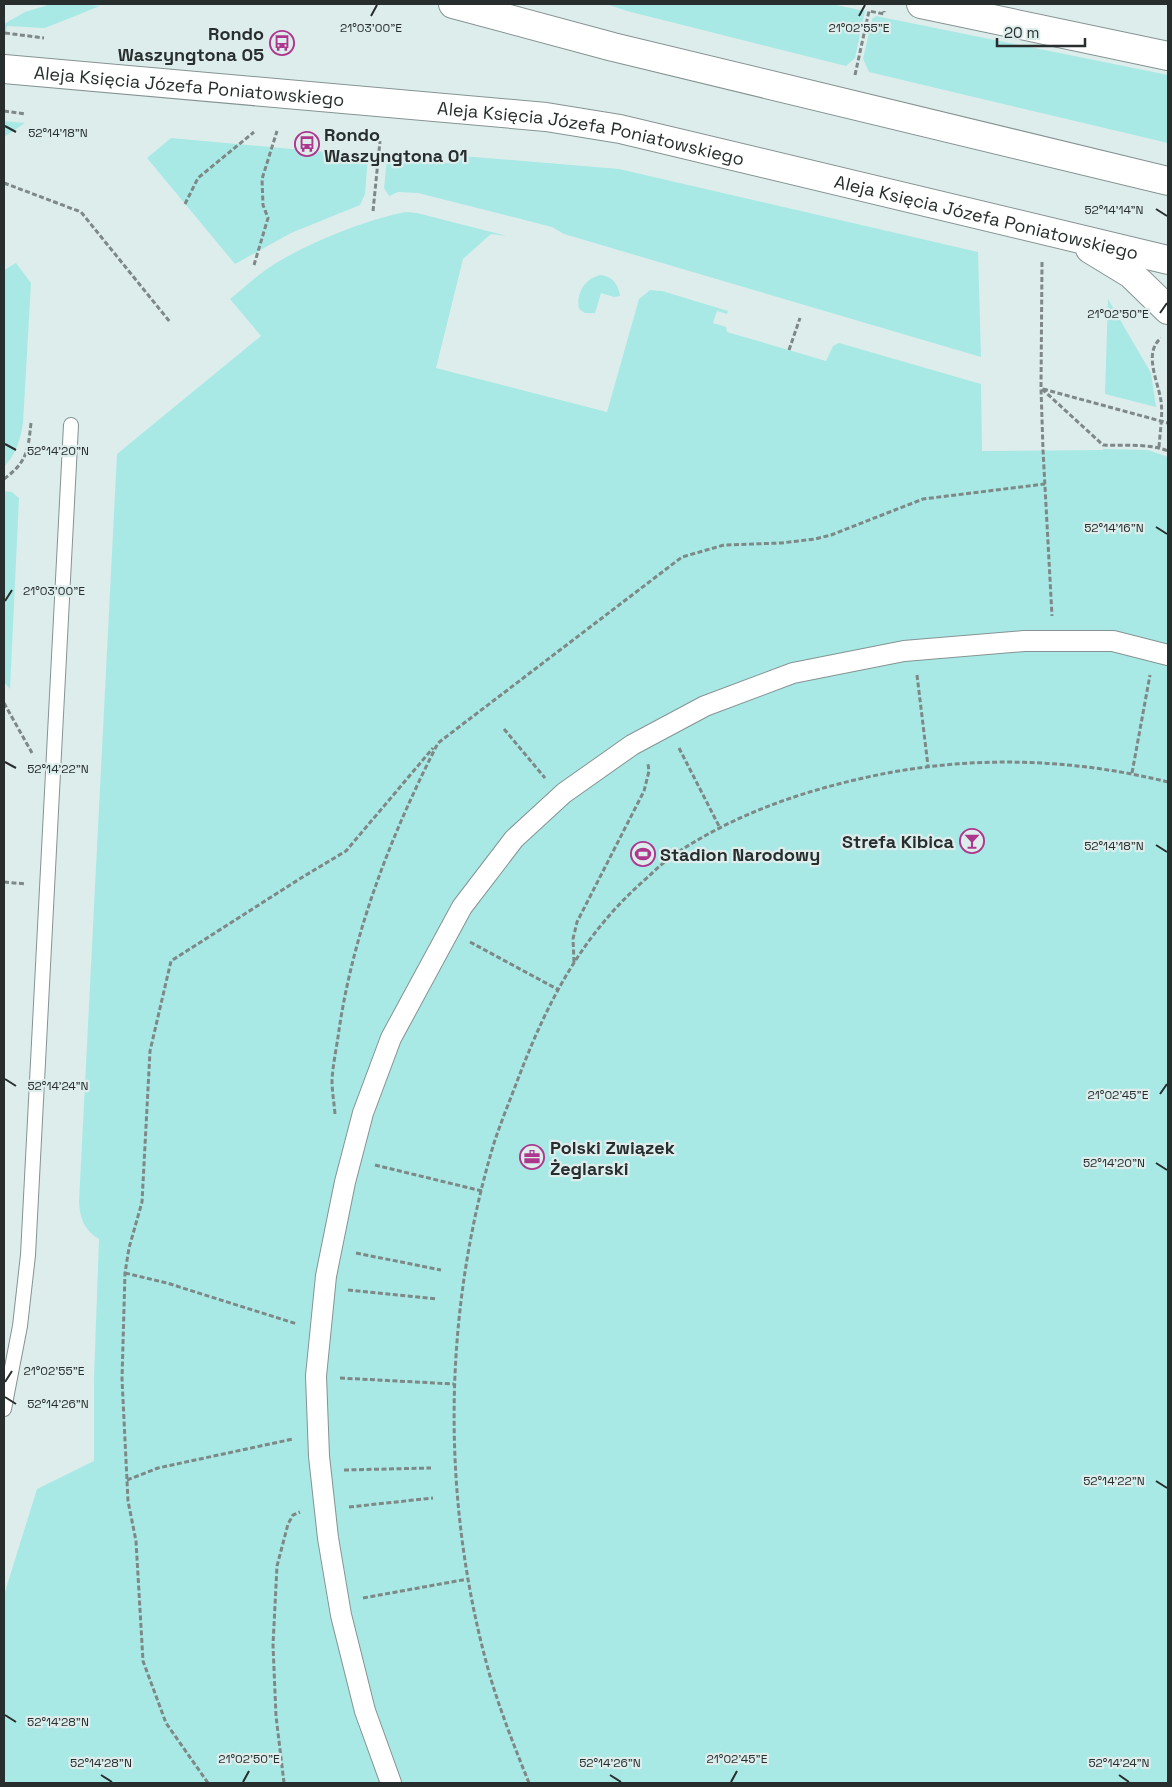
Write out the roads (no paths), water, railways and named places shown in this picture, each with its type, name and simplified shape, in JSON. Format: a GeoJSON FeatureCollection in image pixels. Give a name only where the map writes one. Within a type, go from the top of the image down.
{"type":"FeatureCollection","features":[{"type":"Feature","properties":{"kind":"main road"},"geometry":{"type":"LineString","coordinates":[[453,4],[613,47],[1168,180]]}},
{"type":"Feature","properties":{"kind":"main road"},"geometry":{"type":"LineString","coordinates":[[921,4],[1168,56]]}},
{"type":"Feature","properties":{"kind":"main road","name":"Aleja Księcia Józefa Poniatowskiego"},"geometry":{"type":"LineString","coordinates":[[4,69],[536,116],[611,127],[1168,260]]}},
{"type":"Feature","properties":{"kind":"main road"},"geometry":{"type":"LineString","coordinates":[[1067,236],[1131,274],[1166,323]]}},
{"type":"Feature","properties":{"kind":"street"},"geometry":{"type":"LineString","coordinates":[[391,1783],[365,1711],[341,1615],[328,1538],[319,1456],[316,1376],[324,1287],[345,1182],[363,1113],[391,1038],[462,907],[514,840],[564,793],[632,745],[661,729],[705,706],[793,673],[904,651],[1024,641],[1113,641],[1164,652]]}},
{"type":"Feature","properties":{"kind":"lane"},"geometry":{"type":"LineString","coordinates":[[4,1409],[20,1326],[28,1255],[71,425]]}},
{"type":"Feature","properties":{"kind":"place","name":"Rondo Waszyngtona 05"},"geometry":{"type":"Point","coordinates":[282,43]}},
{"type":"Feature","properties":{"kind":"place","name":"Rondo Waszyngtona 01"},"geometry":{"type":"Point","coordinates":[307,144]}},
{"type":"Feature","properties":{"kind":"place","name":"Strefa Kibica"},"geometry":{"type":"Point","coordinates":[972,841]}},
{"type":"Feature","properties":{"kind":"place","name":"Stadion Narodowy"},"geometry":{"type":"Point","coordinates":[643,854]}},
{"type":"Feature","properties":{"kind":"place","name":"Polski Związek Żeglarski"},"geometry":{"type":"Point","coordinates":[532,1157]}}]}
